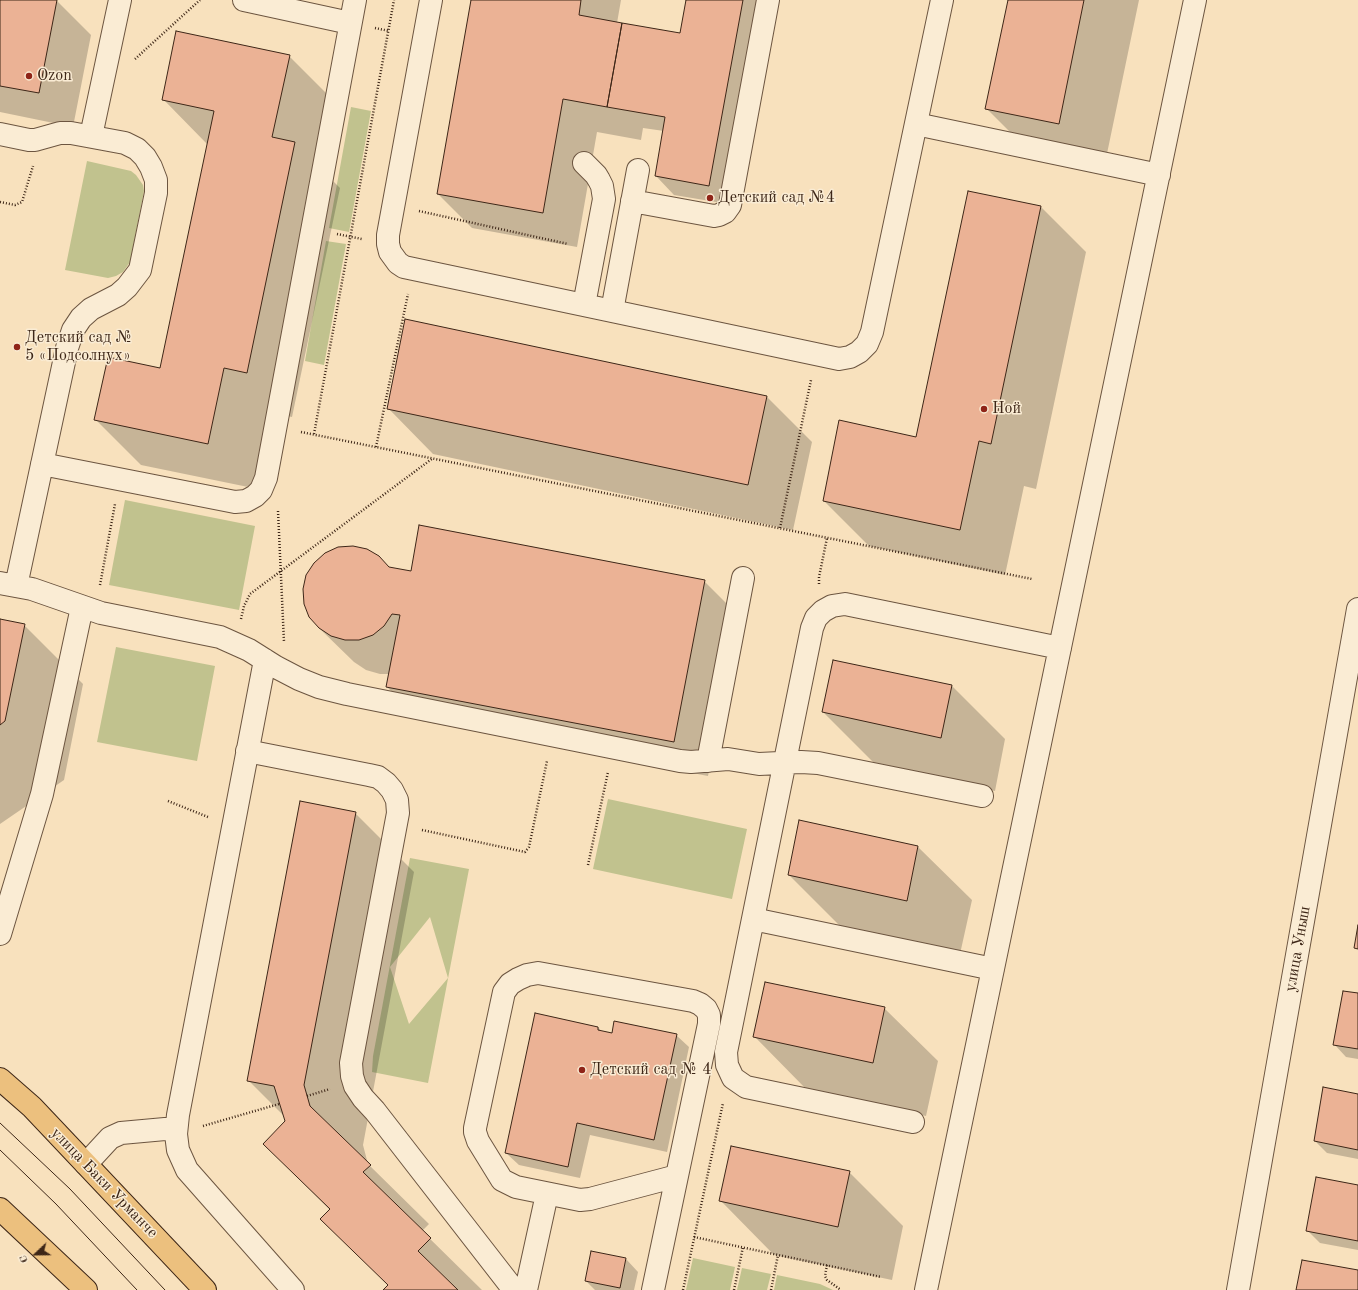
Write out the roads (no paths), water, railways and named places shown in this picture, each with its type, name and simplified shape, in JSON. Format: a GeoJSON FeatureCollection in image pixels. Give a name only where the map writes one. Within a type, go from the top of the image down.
{"type":"FeatureCollection","features":[{"type":"Feature","properties":{"kind":"main road","name":"улица Баки Урманче"},"geometry":{"type":"LineString","coordinates":[[0,1079],[32,1107],[206,1290]]}},
{"type":"Feature","properties":{"kind":"main road"},"geometry":{"type":"LineString","coordinates":[[0,1209],[86,1290]]}},
{"type":"Feature","properties":{"kind":"street"},"geometry":{"type":"LineString","coordinates":[[91,136],[120,0]]}},
{"type":"Feature","properties":{"kind":"street"},"geometry":{"type":"LineString","coordinates":[[244,0],[350,23]]}},
{"type":"Feature","properties":{"kind":"street"},"geometry":{"type":"LineString","coordinates":[[42,464],[236,502],[246,501],[255,496],[261,490],[266,478],[276,427],[354,0]]}},
{"type":"Feature","properties":{"kind":"street"},"geometry":{"type":"LineString","coordinates":[[432,0],[388,244],[390,252],[398,263],[404,267],[413,269],[839,359],[850,357],[859,352],[867,344],[872,332],[942,0]]}},
{"type":"Feature","properties":{"kind":"street"},"geometry":{"type":"LineString","coordinates":[[632,201],[714,216],[725,212],[730,205],[768,0]]}},
{"type":"Feature","properties":{"kind":"street"},"geometry":{"type":"LineString","coordinates":[[926,1290],[1195,0]]}},
{"type":"Feature","properties":{"kind":"street"},"geometry":{"type":"LineString","coordinates":[[916,124],[1159,175]]}},
{"type":"Feature","properties":{"kind":"street"},"geometry":{"type":"LineString","coordinates":[[0,134],[29,140],[66,133],[79,133],[125,143],[137,149],[145,157],[151,166],[156,180],[156,192],[140,270],[127,287],[118,295],[91,309],[81,318],[73,330],[67,348],[42,464],[8,584],[44,593],[88,609],[220,637],[237,643],[286,673],[319,687],[347,694],[680,761],[692,762],[728,760],[759,764],[809,762],[828,764],[982,796]]}},
{"type":"Feature","properties":{"kind":"street"},"geometry":{"type":"LineString","coordinates":[[584,163],[596,175],[602,186],[604,198],[584,305]]}},
{"type":"Feature","properties":{"kind":"street"},"geometry":{"type":"LineString","coordinates":[[612,311],[638,170]]}},
{"type":"Feature","properties":{"kind":"street"},"geometry":{"type":"LineString","coordinates":[[708,761],[743,578]]}},
{"type":"Feature","properties":{"kind":"street"},"geometry":{"type":"LineString","coordinates":[[913,1122],[746,1087],[733,1078],[726,1065],[726,1052],[812,628],[816,618],[823,611],[832,606],[845,604],[1060,648]]}},
{"type":"Feature","properties":{"kind":"street"},"geometry":{"type":"LineString","coordinates":[[0,934],[42,794],[88,609]]}},
{"type":"Feature","properties":{"kind":"street","name":"улица Уныш"},"geometry":{"type":"LineString","coordinates":[[1238,1290],[1358,609]]}},
{"type":"Feature","properties":{"kind":"street"},"geometry":{"type":"LineString","coordinates":[[265,660],[176,1131],[178,1150],[187,1170],[293,1290]]}},
{"type":"Feature","properties":{"kind":"street"},"geometry":{"type":"LineString","coordinates":[[247,751],[370,775],[378,778],[389,786],[397,800],[398,813],[396,825],[350,1063],[352,1076],[355,1086],[363,1098],[375,1111],[514,1290]]}},
{"type":"Feature","properties":{"kind":"street"},"geometry":{"type":"LineString","coordinates":[[753,919],[993,969]]}},
{"type":"Feature","properties":{"kind":"street"},"geometry":{"type":"LineString","coordinates":[[653,1290],[677,1176],[709,1024],[709,1015],[706,1009],[693,1001],[538,973],[527,975],[510,984],[504,992],[475,1132],[478,1141],[502,1180],[516,1187],[547,1194],[574,1199],[590,1199],[677,1176]]}},
{"type":"Feature","properties":{"kind":"street"},"geometry":{"type":"LineString","coordinates":[[86,1164],[110,1138],[116,1135],[125,1132],[176,1131]]}},
{"type":"Feature","properties":{"kind":"street"},"geometry":{"type":"LineString","coordinates":[[526,1290],[547,1194]]}},
{"type":"Feature","properties":{"kind":"tram line"},"geometry":{"type":"LineString","coordinates":[[0,1123],[70,1189],[165,1290]]}},
{"type":"Feature","properties":{"kind":"tram line"},"geometry":{"type":"LineString","coordinates":[[0,1150],[56,1204],[137,1290]]}},
{"type":"Feature","properties":{"kind":"place","name":"Ozon"},"geometry":{"type":"Point","coordinates":[29,76]}},
{"type":"Feature","properties":{"kind":"place","name":"Детский сад №4"},"geometry":{"type":"Point","coordinates":[710,198]}},
{"type":"Feature","properties":{"kind":"place","name":"Детский сад № 5 «Подсолнух»"},"geometry":{"type":"Point","coordinates":[17,347]}},
{"type":"Feature","properties":{"kind":"place","name":"Ной"},"geometry":{"type":"Point","coordinates":[984,409]}},
{"type":"Feature","properties":{"kind":"place","name":"Детский сад № 4"},"geometry":{"type":"Point","coordinates":[582,1070]}}]}
